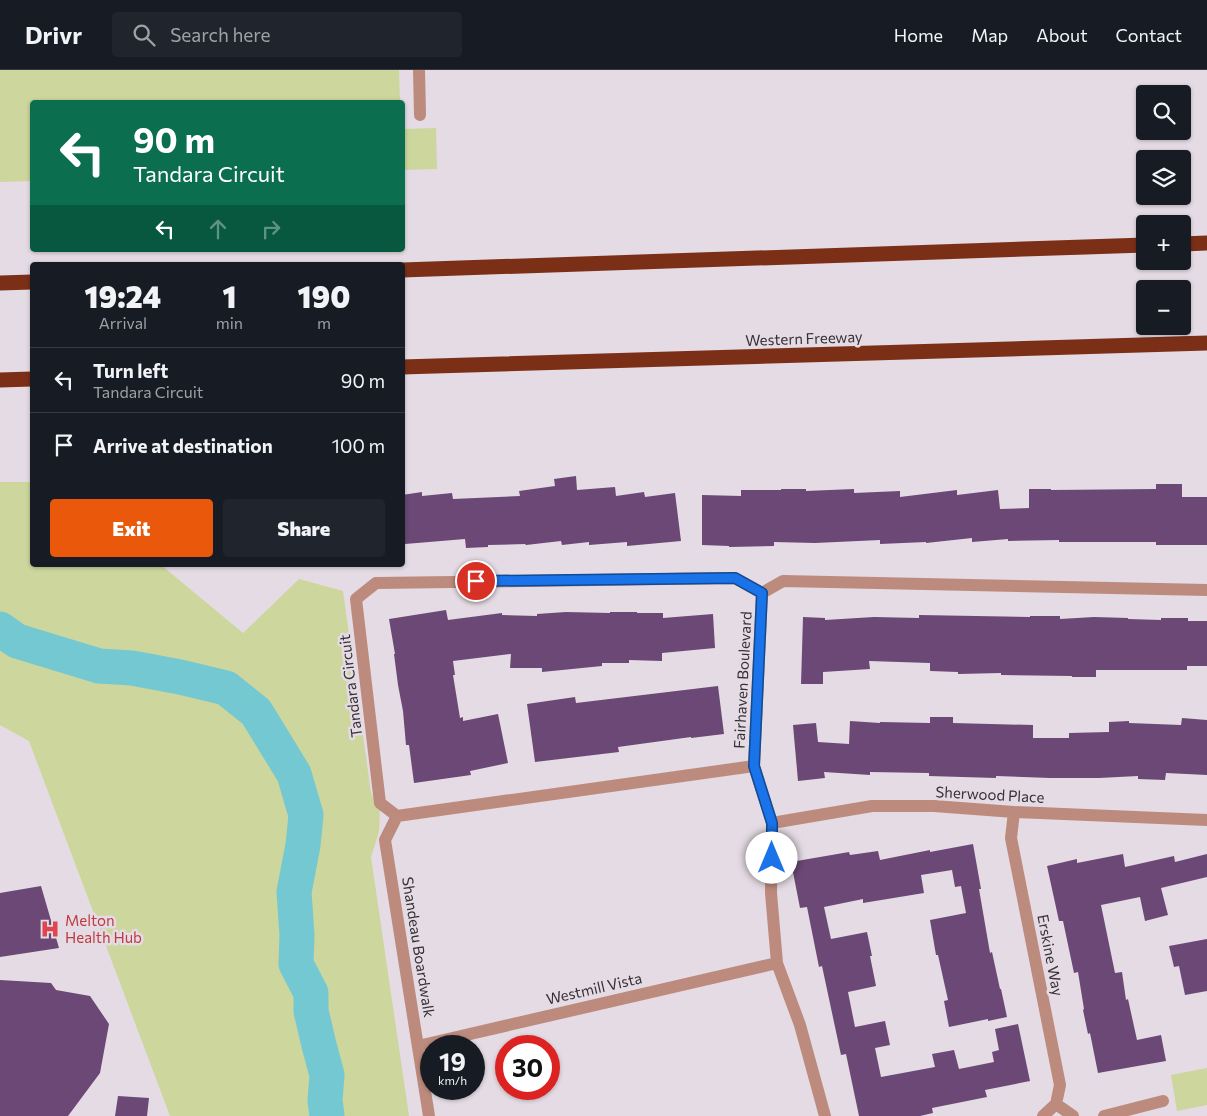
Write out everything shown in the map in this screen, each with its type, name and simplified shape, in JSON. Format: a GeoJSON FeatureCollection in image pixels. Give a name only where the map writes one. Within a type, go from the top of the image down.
{"type":"FeatureCollection","features":[{"type":"Feature","properties":{"kind":"highway"},"geometry":{"type":"LineString","coordinates":[[1191,244],[1207,243]]}},
{"type":"Feature","properties":{"kind":"highway"},"geometry":{"type":"LineString","coordinates":[[405,270],[1136,246]]}},
{"type":"Feature","properties":{"kind":"highway"},"geometry":{"type":"LineString","coordinates":[[0,283],[30,282]]}},
{"type":"Feature","properties":{"kind":"highway","name":"Western Freeway"},"geometry":{"type":"LineString","coordinates":[[405,367],[1207,343]]}},
{"type":"Feature","properties":{"kind":"highway"},"geometry":{"type":"LineString","coordinates":[[0,380],[30,379]]}},
{"type":"Feature","properties":{"kind":"street"},"geometry":{"type":"LineString","coordinates":[[419,70],[420,114]]}},
{"type":"Feature","properties":{"kind":"street","name":"Tandara Circuit"},"geometry":{"type":"LineString","coordinates":[[397,816],[380,803],[356,599],[376,583],[735,578],[762,593]]}},
{"type":"Feature","properties":{"kind":"street","name":"Fairhaven Boulevard"},"geometry":{"type":"LineString","coordinates":[[825,1116],[800,1025],[777,963],[771,893],[772,823],[754,766],[762,593],[783,581],[1207,590]]}},
{"type":"Feature","properties":{"kind":"street"},"geometry":{"type":"LineString","coordinates":[[397,816],[754,766]]}},
{"type":"Feature","properties":{"kind":"street","name":"Sherwood Place"},"geometry":{"type":"LineString","coordinates":[[772,823],[872,806],[934,806],[1014,812],[1207,820]]}},
{"type":"Feature","properties":{"kind":"street","name":"Erskine Way"},"geometry":{"type":"LineString","coordinates":[[1014,812],[1010,838],[1060,1085],[1056,1104]]}},
{"type":"Feature","properties":{"kind":"street","name":"Shandeau Boardwalk"},"geometry":{"type":"LineString","coordinates":[[397,816],[385,840],[429,1116]]}},
{"type":"Feature","properties":{"kind":"street","name":"Westmill Vista"},"geometry":{"type":"LineString","coordinates":[[418,1046],[777,963]]}},
{"type":"Feature","properties":{"kind":"street"},"geometry":{"type":"LineString","coordinates":[[1104,1116],[1163,1101]]}},
{"type":"Feature","properties":{"kind":"street"},"geometry":{"type":"LineString","coordinates":[[1043,1116],[1056,1104],[1073,1116]]}},
{"type":"Feature","properties":{"kind":"green space"},"geometry":{"type":"Polygon","coordinates":[[[0,70],[399,70],[400,100],[30,100],[30,181],[0,182],[0,70]]]}},
{"type":"Feature","properties":{"kind":"green space"},"geometry":{"type":"Polygon","coordinates":[[[436,128],[437,169],[405,170],[405,129],[436,128]]]}},
{"type":"Feature","properties":{"kind":"green space"},"geometry":{"type":"Polygon","coordinates":[[[0,482],[30,482],[30,567],[163,567],[243,633],[299,579],[343,591],[371,793],[380,810],[379,832],[371,857],[409,1116],[170,1116],[29,741],[0,725],[0,482]]]}},
{"type":"Feature","properties":{"kind":"green space"},"geometry":{"type":"Polygon","coordinates":[[[1207,1068],[1207,1105],[1177,1111],[1171,1075],[1207,1068]]]}},
{"type":"Feature","properties":{"kind":"building"},"geometry":{"type":"Polygon","coordinates":[[[576,476],[577,490],[615,487],[616,496],[644,492],[645,497],[675,493],[681,541],[627,546],[627,542],[589,545],[589,542],[562,545],[561,541],[466,548],[465,539],[405,544],[405,495],[422,492],[422,496],[452,493],[453,499],[520,496],[519,491],[555,486],[554,479],[576,476]]]}},
{"type":"Feature","properties":{"kind":"building"},"geometry":{"type":"Polygon","coordinates":[[[1156,484],[1182,484],[1182,497],[1207,497],[1207,545],[1156,545],[1156,542],[1059,542],[1059,540],[1008,541],[1008,539],[972,542],[972,538],[926,543],[880,544],[880,540],[815,543],[774,542],[774,546],[729,547],[702,545],[702,495],[741,496],[741,490],[806,489],[806,491],[854,489],[854,493],[900,491],[900,497],[957,490],[957,495],[998,490],[1000,509],[1029,508],[1029,489],[1156,489],[1156,484]]]}},
{"type":"Feature","properties":{"kind":"building"},"geometry":{"type":"Polygon","coordinates":[[[446,610],[448,620],[502,613],[502,615],[537,616],[537,614],[566,612],[637,612],[663,613],[663,618],[713,614],[715,648],[662,653],[662,661],[629,660],[629,663],[602,663],[602,666],[542,672],[542,668],[510,668],[511,654],[453,661],[455,675],[453,675],[460,718],[463,717],[463,721],[498,714],[508,763],[470,771],[471,775],[414,783],[409,745],[406,745],[403,711],[389,619],[446,610]]]}},
{"type":"Feature","properties":{"kind":"building"},"geometry":{"type":"Polygon","coordinates":[[[919,615],[1060,616],[1060,619],[1094,617],[1161,620],[1161,618],[1188,618],[1188,621],[1207,621],[1207,666],[1187,666],[1187,670],[1096,670],[1096,677],[1072,677],[1001,675],[1001,673],[958,674],[958,672],[930,671],[930,663],[869,661],[870,669],[823,672],[823,684],[801,684],[803,617],[825,618],[825,620],[874,617],[919,618],[919,615]]]}},
{"type":"Feature","properties":{"kind":"building"},"geometry":{"type":"Polygon","coordinates":[[[718,686],[724,734],[618,747],[619,752],[535,762],[527,704],[575,697],[576,703],[718,686]]]}},
{"type":"Feature","properties":{"kind":"building"},"geometry":{"type":"Polygon","coordinates":[[[930,717],[953,717],[953,723],[1033,725],[1033,738],[1069,738],[1069,733],[1109,732],[1109,722],[1129,721],[1129,723],[1181,725],[1182,718],[1207,720],[1207,775],[1166,773],[1165,780],[1138,779],[1138,776],[1050,778],[996,776],[996,778],[929,776],[929,773],[870,772],[870,775],[824,772],[825,778],[798,781],[793,725],[816,723],[818,742],[849,744],[850,721],[930,723],[930,717]]]}},
{"type":"Feature","properties":{"kind":"building"},"geometry":{"type":"Polygon","coordinates":[[[973,844],[990,953],[992,952],[1007,1017],[949,1027],[944,1001],[948,1000],[938,955],[936,955],[930,920],[966,913],[961,886],[955,887],[952,870],[921,875],[924,893],[863,903],[863,899],[824,907],[831,939],[867,932],[876,986],[848,992],[855,1027],[885,1021],[890,1045],[875,1048],[881,1077],[935,1067],[932,1054],[954,1050],[959,1069],[994,1062],[992,1052],[999,1050],[995,1029],[1018,1024],[1030,1081],[985,1090],[987,1097],[932,1108],[933,1113],[920,1116],[859,1116],[846,1054],[841,1055],[822,966],[819,967],[807,907],[800,908],[791,862],[849,852],[850,855],[878,851],[880,860],[973,844]]]}},
{"type":"Feature","properties":{"kind":"building"},"geometry":{"type":"Polygon","coordinates":[[[1123,854],[1125,867],[1174,856],[1175,862],[1207,854],[1207,877],[1161,888],[1168,915],[1145,921],[1140,897],[1101,905],[1115,973],[1122,972],[1126,1000],[1128,999],[1137,1040],[1161,1035],[1166,1061],[1098,1073],[1083,1010],[1078,972],[1074,973],[1063,921],[1059,921],[1047,866],[1077,859],[1077,863],[1123,854]]]}},
{"type":"Feature","properties":{"kind":"building"},"geometry":{"type":"Polygon","coordinates":[[[41,886],[59,948],[0,957],[0,893],[41,886]]]}},
{"type":"Feature","properties":{"kind":"building"},"geometry":{"type":"Polygon","coordinates":[[[1207,939],[1207,991],[1185,995],[1179,966],[1174,967],[1169,946],[1207,939]]]}},
{"type":"Feature","properties":{"kind":"building"},"geometry":{"type":"Polygon","coordinates":[[[0,980],[51,983],[56,990],[90,996],[109,1024],[100,1073],[68,1116],[0,1116],[0,980]]]}},
{"type":"Feature","properties":{"kind":"building"},"geometry":{"type":"Polygon","coordinates":[[[118,1096],[149,1098],[147,1116],[115,1116],[118,1096]]]}},
{"type":"Feature","properties":{"kind":"waterway"},"geometry":{"type":"LineString","coordinates":[[0,629],[17,641],[99,666],[132,668],[226,688],[256,712],[294,774],[306,815],[303,845],[294,892],[297,935],[296,964],[311,993],[311,1011],[327,1075],[325,1100],[327,1116]]}},
{"type":"Feature","properties":{"kind":"place","name":"Melton Health Hub"},"geometry":{"type":"Point","coordinates":[50,929]}},
{"type":"Feature","properties":{"kind":"route"},"geometry":{"type":"LineString","coordinates":[[476,581],[735,578],[762,593],[754,766],[772,823],[772,858]]}}]}
